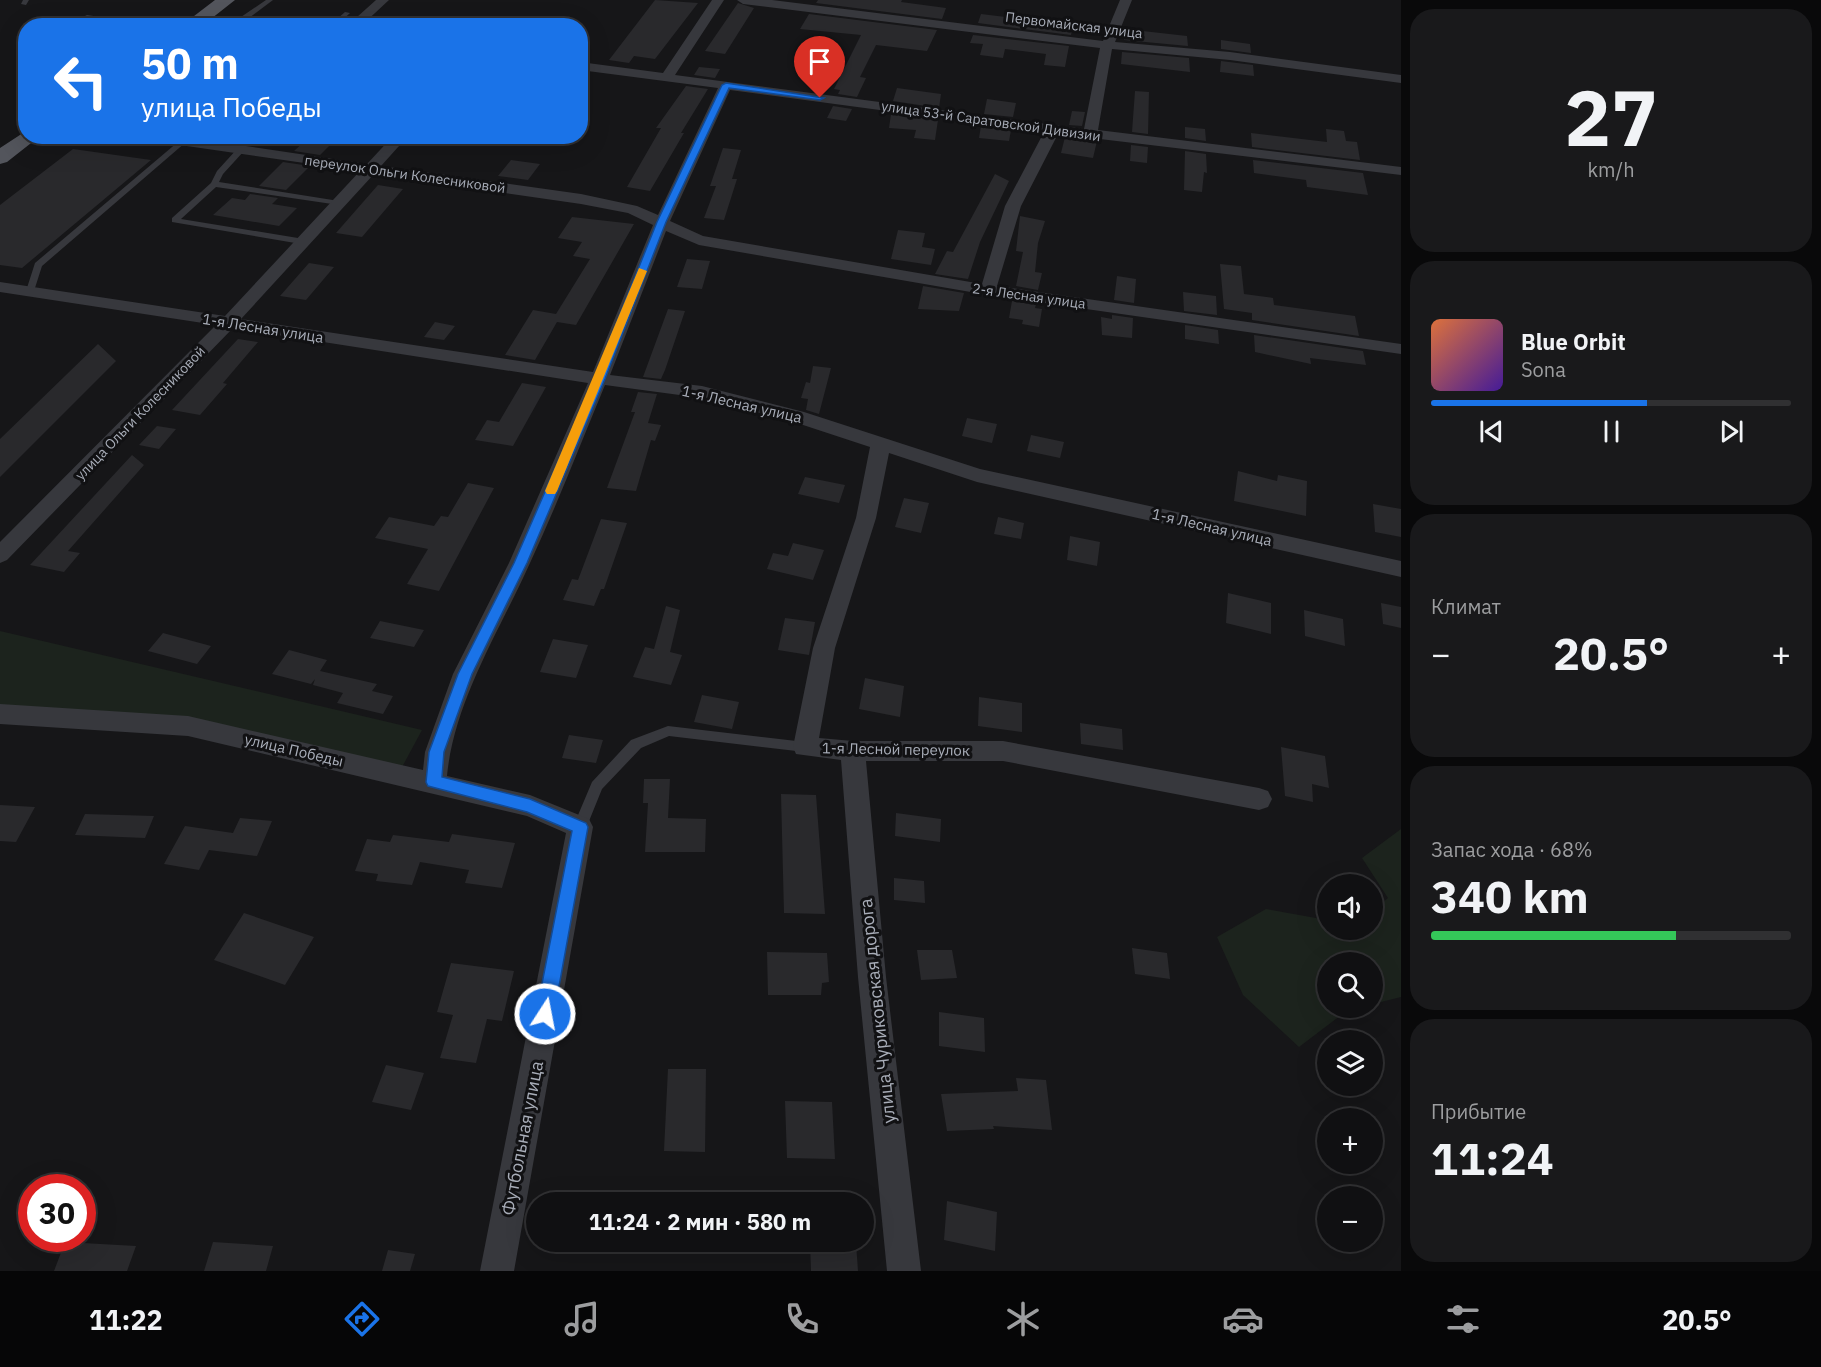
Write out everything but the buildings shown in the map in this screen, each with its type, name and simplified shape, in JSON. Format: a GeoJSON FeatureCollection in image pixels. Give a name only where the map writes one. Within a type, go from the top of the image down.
{"type":"FeatureCollection","features":[{"type":"Feature","properties":{"kind":"main road"},"geometry":{"type":"LineString","coordinates":[[200,18],[226,0]]}},
{"type":"Feature","properties":{"kind":"main road"},"geometry":{"type":"LineString","coordinates":[[0,158],[19,144]]}},
{"type":"Feature","properties":{"kind":"street"},"geometry":{"type":"LineString","coordinates":[[362,18],[383,0]]}},
{"type":"Feature","properties":{"kind":"street"},"geometry":{"type":"LineString","coordinates":[[668,76],[718,0]]}},
{"type":"Feature","properties":{"kind":"street","name":"Первомайская улица"},"geometry":{"type":"LineString","coordinates":[[743,0],[1107,45],[1230,56],[1401,79]]}},
{"type":"Feature","properties":{"kind":"street"},"geometry":{"type":"LineString","coordinates":[[1090,134],[1107,45],[1126,0]]}},
{"type":"Feature","properties":{"kind":"street","name":"улица 53-й Саратовской Дивизии"},"geometry":{"type":"LineString","coordinates":[[588,67],[1090,134],[1401,171]]}},
{"type":"Feature","properties":{"kind":"street"},"geometry":{"type":"LineString","coordinates":[[434,782],[436,752],[465,674],[520,563],[599,379],[662,222],[726,85]]}},
{"type":"Feature","properties":{"kind":"street"},"geometry":{"type":"LineString","coordinates":[[988,290],[1013,206],[1053,129]]}},
{"type":"Feature","properties":{"kind":"street","name":"переулок Ольги Колесниковой"},"geometry":{"type":"LineString","coordinates":[[209,144],[240,151],[581,199],[633,209],[662,222]]}},
{"type":"Feature","properties":{"kind":"street","name":"улица Ольги Колесниковой"},"geometry":{"type":"LineString","coordinates":[[0,555],[228,323],[301,241],[394,144]]}},
{"type":"Feature","properties":{"kind":"street","name":"2-я Лесная улица"},"geometry":{"type":"LineString","coordinates":[[662,222],[699,240],[988,290],[1401,349]]}},
{"type":"Feature","properties":{"kind":"street","name":"1-я Лесная улица"},"geometry":{"type":"LineString","coordinates":[[0,286],[228,323],[599,379],[702,392],[797,416],[977,475],[1401,569]]}},
{"type":"Feature","properties":{"kind":"street","name":"1-я Лесной переулок"},"geometry":{"type":"LineString","coordinates":[[880,444],[877,474],[866,526],[827,637],[805,747],[853,751],[1002,751],[1259,799]]}},
{"type":"Feature","properties":{"kind":"street","name":"улица Победы"},"geometry":{"type":"LineString","coordinates":[[0,714],[188,726],[530,806],[580,827]]}},
{"type":"Feature","properties":{"kind":"street","name":"улица Чуриковская дорога"},"geometry":{"type":"LineString","coordinates":[[853,751],[872,977],[904,1271]]}},
{"type":"Feature","properties":{"kind":"street","name":"Футбольная улица"},"geometry":{"type":"LineString","coordinates":[[497,1271],[580,827]]}},
{"type":"Feature","properties":{"kind":"lane"},"geometry":{"type":"LineString","coordinates":[[246,18],[270,0]]}},
{"type":"Feature","properties":{"kind":"lane"},"geometry":{"type":"LineString","coordinates":[[341,18],[347,13]]}},
{"type":"Feature","properties":{"kind":"lane"},"geometry":{"type":"LineString","coordinates":[[87,17],[93,18]]}},
{"type":"Feature","properties":{"kind":"lane"},"geometry":{"type":"LineString","coordinates":[[30,291],[38,265],[181,144]]}},
{"type":"Feature","properties":{"kind":"lane"},"geometry":{"type":"LineString","coordinates":[[240,151],[220,172],[214,184],[175,220],[301,241]]}},
{"type":"Feature","properties":{"kind":"lane"},"geometry":{"type":"LineString","coordinates":[[214,184],[339,203]]}},
{"type":"Feature","properties":{"kind":"lane"},"geometry":{"type":"LineString","coordinates":[[580,827],[597,786],[636,744],[668,731],[805,747]]}},
{"type":"Feature","properties":{"kind":"shaded area"},"geometry":{"type":"Polygon","coordinates":[[[0,631],[422,730],[401,769],[0,705],[0,631]]]}},
{"type":"Feature","properties":{"kind":"shaded area"},"geometry":{"type":"Polygon","coordinates":[[[1401,829],[1401,997],[1383,1002],[1383,952],[1317,952],[1317,1018],[1337,1018],[1321,1030],[1317,1030],[1317,1033],[1299,1047],[1243,995],[1217,937],[1266,909],[1317,918],[1317,940],[1383,940],[1383,902],[1388,898],[1383,890],[1383,874],[1372,874],[1362,858],[1401,829]]]}},
{"type":"Feature","properties":{"kind":"slow traffic"},"geometry":{"type":"LineString","coordinates":[[551,491],[642,271]]}},
{"type":"Feature","properties":{"kind":"route"},"geometry":{"type":"LineString","coordinates":[[545,1014],[580,827],[530,806],[434,782],[436,752],[465,674],[520,563],[599,379],[662,222],[726,85],[820,98]]}}]}
